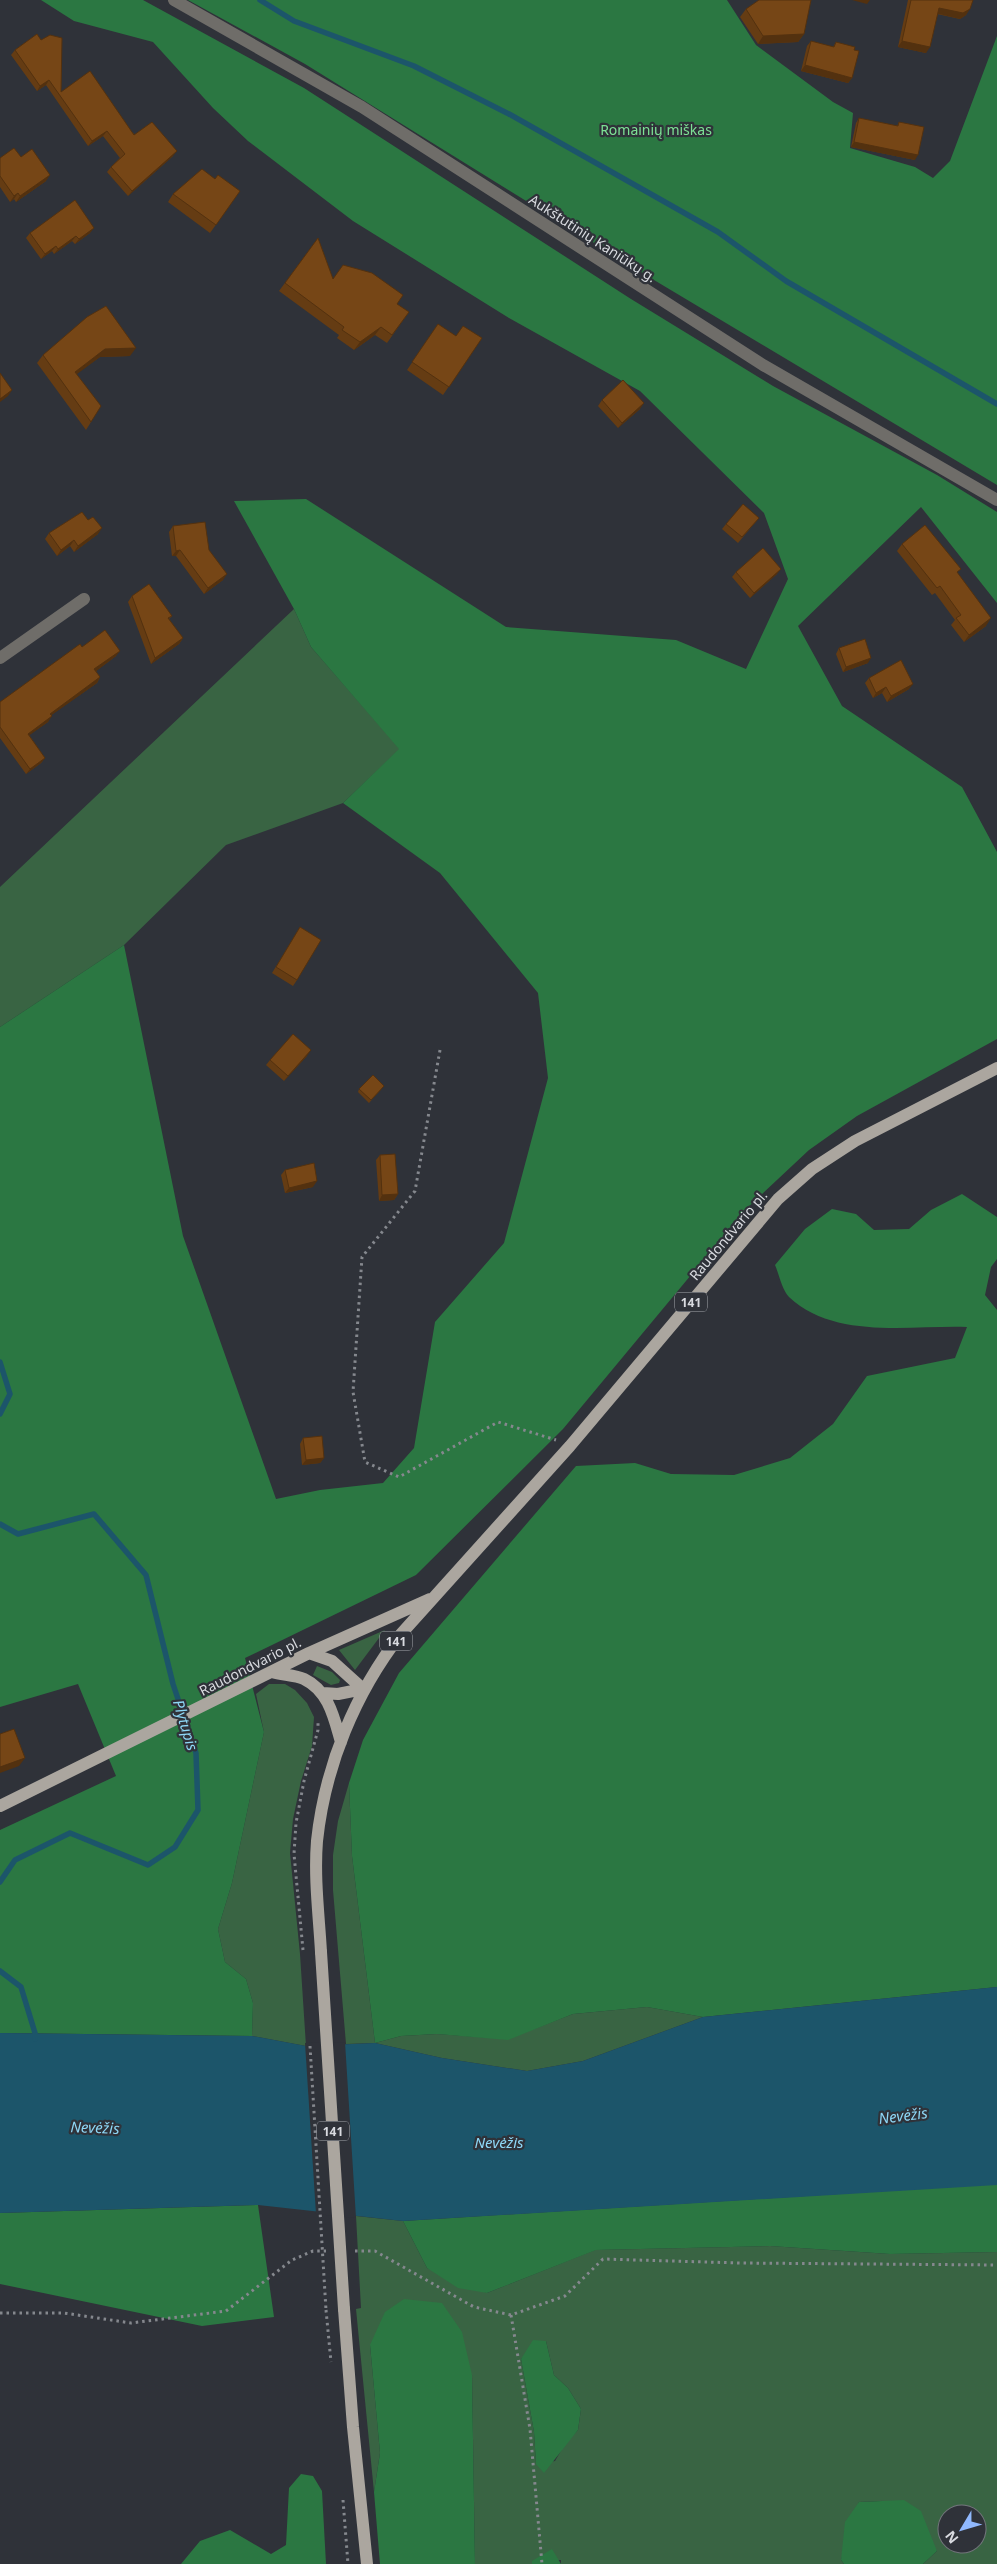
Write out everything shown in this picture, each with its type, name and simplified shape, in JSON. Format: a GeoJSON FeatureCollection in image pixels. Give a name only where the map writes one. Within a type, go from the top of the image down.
{"type":"FeatureCollection","features":[{"type":"Feature","properties":{"kind":"main road","name":"Raudondvario pl."},"geometry":{"type":"LineString","coordinates":[[363,1689],[383,1657],[434,1597],[570,1446],[778,1199],[812,1169],[855,1141],[997,1068]]}},
{"type":"Feature","properties":{"kind":"main road","name":"Raudondvario pl."},"geometry":{"type":"LineString","coordinates":[[0,1806],[309,1653],[434,1597]]}},
{"type":"Feature","properties":{"kind":"main road"},"geometry":{"type":"LineString","coordinates":[[309,1653],[332,1661],[363,1689]]}},
{"type":"Feature","properties":{"kind":"main road"},"geometry":{"type":"LineString","coordinates":[[272,1672],[303,1679],[323,1693],[334,1714],[341,1742]]}},
{"type":"Feature","properties":{"kind":"main road"},"geometry":{"type":"LineString","coordinates":[[323,1693],[338,1694],[363,1689]]}},
{"type":"Feature","properties":{"kind":"main road","name":"141"},"geometry":{"type":"LineString","coordinates":[[363,1689],[341,1742],[323,1807],[317,1842],[316,1873],[344,2309],[366,2564]]}},
{"type":"Feature","properties":{"kind":"street","name":"Aukštutinių Kaniūkų g."},"geometry":{"type":"LineString","coordinates":[[174,0],[362,108],[763,365],[997,500]]}},
{"type":"Feature","properties":{"kind":"street"},"geometry":{"type":"LineString","coordinates":[[0,658],[84,598]]}},
{"type":"Feature","properties":{"kind":"path"},"geometry":{"type":"LineString","coordinates":[[440,1050],[415,1191],[362,1257],[353,1392],[365,1462],[399,1477],[498,1422],[570,1446]]}},
{"type":"Feature","properties":{"kind":"path"},"geometry":{"type":"LineString","coordinates":[[309,2042],[326,2310]]}},
{"type":"Feature","properties":{"kind":"path"},"geometry":{"type":"LineString","coordinates":[[0,2313],[64,2313],[131,2322],[226,2311],[292,2260],[313,2252],[331,2251]]}},
{"type":"Feature","properties":{"kind":"path"},"geometry":{"type":"LineString","coordinates":[[349,2251],[376,2251],[474,2307],[511,2315],[565,2296],[603,2259],[740,2263],[997,2265]]}},
{"type":"Feature","properties":{"kind":"path"},"geometry":{"type":"LineString","coordinates":[[511,2315],[530,2430],[542,2564]]}},
{"type":"Feature","properties":{"kind":"green space"},"geometry":{"type":"Polygon","coordinates":[[[41,0],[143,0],[304,88],[631,299],[773,386],[937,475],[997,512],[997,603],[921,507],[798,626],[842,706],[962,787],[997,852],[997,1039],[857,1116],[809,1150],[745,1210],[563,1429],[416,1575],[245,1658],[264,1732],[232,1883],[218,1929],[225,1962],[246,1979],[253,2003],[252,2036],[0,2033],[0,1830],[116,1776],[78,1684],[0,1707],[0,1027],[124,945],[183,1236],[276,1499],[320,1490],[383,1483],[414,1448],[435,1322],[504,1243],[548,1078],[538,993],[440,873],[343,803],[399,749],[311,647],[294,609],[234,501],[306,499],[506,627],[676,640],[746,669],[788,579],[764,513],[640,391],[509,318],[353,221],[248,141],[213,108],[153,42],[74,21],[41,0]]]}},
{"type":"Feature","properties":{"kind":"green space","name":"Romainių miškas"},"geometry":{"type":"Polygon","coordinates":[[[188,0],[727,0],[756,45],[833,102],[853,113],[850,148],[915,167],[933,178],[950,161],[997,36],[997,485],[654,280],[305,64],[188,0]]]}},
{"type":"Feature","properties":{"kind":"green space"},"geometry":{"type":"Polygon","coordinates":[[[294,609],[311,647],[400,749],[343,803],[226,845],[124,945],[0,1027],[0,887],[294,609]]]}},
{"type":"Feature","properties":{"kind":"green space"},"geometry":{"type":"Polygon","coordinates":[[[962,1194],[997,1217],[997,1259],[991,1267],[985,1295],[997,1310],[997,1987],[703,2017],[647,2007],[573,2014],[508,2040],[437,2034],[401,2036],[375,2043],[352,1856],[349,1783],[363,1740],[399,1673],[576,1466],[635,1463],[671,1474],[734,1475],[790,1458],[833,1424],[867,1376],[955,1358],[967,1327],[874,1327],[828,1320],[808,1311],[789,1297],[775,1265],[805,1229],[832,1209],[856,1214],[874,1230],[909,1229],[931,1210],[962,1194]]]}},
{"type":"Feature","properties":{"kind":"green space"},"geometry":{"type":"Polygon","coordinates":[[[385,1630],[355,1670],[339,1650],[385,1630]]]}},
{"type":"Feature","properties":{"kind":"green space"},"geometry":{"type":"Polygon","coordinates":[[[317,1666],[332,1672],[340,1680],[339,1683],[331,1685],[313,1675],[317,1666]]]}},
{"type":"Feature","properties":{"kind":"green space"},"geometry":{"type":"Polygon","coordinates":[[[269,1684],[285,1684],[295,1690],[307,1703],[314,1717],[312,1746],[301,1781],[293,1819],[290,1853],[300,1954],[306,2046],[252,2036],[253,2003],[246,1979],[225,1962],[218,1929],[232,1883],[264,1732],[256,1694],[269,1684]]]}},
{"type":"Feature","properties":{"kind":"green space"},"geometry":{"type":"Polygon","coordinates":[[[349,1783],[352,1856],[375,2043],[346,2044],[333,1890],[333,1855],[338,1821],[349,1783]]]}},
{"type":"Feature","properties":{"kind":"green space"},"geometry":{"type":"Polygon","coordinates":[[[647,2007],[703,2017],[583,2061],[527,2071],[442,2058],[375,2043],[401,2036],[437,2034],[508,2039],[573,2014],[647,2007]]]}},
{"type":"Feature","properties":{"kind":"green space"},"geometry":{"type":"Polygon","coordinates":[[[997,2185],[997,2252],[890,2254],[770,2246],[596,2250],[487,2293],[458,2288],[427,2268],[403,2221],[997,2185]]]}},
{"type":"Feature","properties":{"kind":"green space"},"geometry":{"type":"Polygon","coordinates":[[[258,2205],[274,2317],[202,2326],[0,2284],[0,2213],[258,2205]]]}},
{"type":"Feature","properties":{"kind":"green space"},"geometry":{"type":"Polygon","coordinates":[[[356,2216],[403,2221],[427,2268],[487,2293],[595,2250],[770,2246],[890,2254],[997,2252],[997,2564],[923,2564],[937,2551],[881,2501],[859,2502],[841,2560],[844,2564],[561,2564],[561,2560],[532,2561],[532,2564],[475,2564],[472,2375],[370,2345],[380,2453],[374,2492],[356,2309],[361,2308],[356,2216]],[[546,2341],[521,2359],[534,2432],[536,2464],[555,2461],[565,2444],[578,2430],[581,2409],[568,2388],[554,2375],[546,2341]]]}},
{"type":"Feature","properties":{"kind":"green space"},"geometry":{"type":"Polygon","coordinates":[[[404,2299],[442,2303],[462,2332],[472,2375],[475,2564],[380,2564],[374,2492],[380,2453],[370,2345],[385,2312],[404,2299]]]}},
{"type":"Feature","properties":{"kind":"green space"},"geometry":{"type":"Polygon","coordinates":[[[533,2340],[546,2341],[554,2375],[568,2388],[581,2409],[578,2430],[544,2473],[536,2464],[534,2432],[521,2359],[533,2340]]]}},
{"type":"Feature","properties":{"kind":"green space"},"geometry":{"type":"Polygon","coordinates":[[[301,2474],[313,2476],[322,2491],[326,2564],[181,2564],[200,2541],[230,2530],[271,2554],[286,2545],[289,2488],[301,2474]]]}},
{"type":"Feature","properties":{"kind":"green space"},"geometry":{"type":"Polygon","coordinates":[[[904,2500],[921,2511],[937,2551],[923,2564],[844,2564],[841,2560],[845,2522],[859,2502],[904,2500]]]}},
{"type":"Feature","properties":{"kind":"green space"},"geometry":{"type":"Polygon","coordinates":[[[552,2549],[561,2564],[532,2564],[532,2561],[552,2549]]]}},
{"type":"Feature","properties":{"kind":"water","name":"Nevėžis"},"geometry":{"type":"Polygon","coordinates":[[[997,1987],[997,2185],[403,2221],[258,2205],[0,2213],[0,2033],[252,2036],[306,2046],[375,2043],[442,2058],[527,2071],[583,2061],[703,2017],[997,1987]]]}},
{"type":"Feature","properties":{"kind":"pier"},"geometry":{"type":"Polygon","coordinates":[[[345,2042],[356,2218],[316,2214],[305,2043],[345,2042]]]}},
{"type":"Feature","properties":{"kind":"building"},"geometry":{"type":"Polygon","coordinates":[[[759,0],[811,0],[804,34],[763,36],[746,9],[759,0]]]}},
{"type":"Feature","properties":{"kind":"building"},"geometry":{"type":"Polygon","coordinates":[[[911,0],[973,0],[970,9],[963,13],[939,8],[930,47],[902,41],[911,0]]]}},
{"type":"Feature","properties":{"kind":"building"},"geometry":{"type":"Polygon","coordinates":[[[37,34],[41,40],[50,35],[62,38],[61,92],[90,71],[134,135],[152,122],[177,151],[132,191],[111,167],[125,154],[107,131],[92,141],[49,80],[40,86],[15,50],[37,34]]]}},
{"type":"Feature","properties":{"kind":"building"},"geometry":{"type":"Polygon","coordinates":[[[811,41],[834,47],[836,42],[855,47],[854,50],[859,51],[852,78],[805,65],[811,41]]]}},
{"type":"Feature","properties":{"kind":"building"},"geometry":{"type":"Polygon","coordinates":[[[859,118],[898,126],[899,122],[924,127],[918,155],[854,142],[859,118]]]}},
{"type":"Feature","properties":{"kind":"building"},"geometry":{"type":"Polygon","coordinates":[[[14,148],[21,157],[32,149],[50,175],[20,196],[18,193],[14,196],[0,176],[0,158],[14,148]]]}},
{"type":"Feature","properties":{"kind":"building"},"geometry":{"type":"Polygon","coordinates":[[[202,169],[215,179],[218,175],[240,191],[216,225],[173,194],[202,169]]]}},
{"type":"Feature","properties":{"kind":"building"},"geometry":{"type":"Polygon","coordinates":[[[75,200],[94,228],[79,239],[76,236],[58,249],[56,246],[45,254],[30,233],[75,200]]]}},
{"type":"Feature","properties":{"kind":"building"},"geometry":{"type":"Polygon","coordinates":[[[318,238],[333,279],[343,265],[372,273],[403,295],[397,304],[409,312],[392,335],[381,327],[360,342],[342,330],[344,327],[285,283],[318,238]]]}},
{"type":"Feature","properties":{"kind":"building"},"geometry":{"type":"Polygon","coordinates":[[[106,306],[136,348],[105,349],[75,372],[101,406],[91,422],[43,355],[87,317],[106,306]]]}},
{"type":"Feature","properties":{"kind":"building"},"geometry":{"type":"Polygon","coordinates":[[[438,324],[456,336],[463,326],[482,338],[449,387],[412,362],[438,324]]]}},
{"type":"Feature","properties":{"kind":"building"},"geometry":{"type":"Polygon","coordinates":[[[0,373],[12,390],[0,399],[0,373]]]}},
{"type":"Feature","properties":{"kind":"building"},"geometry":{"type":"Polygon","coordinates":[[[623,380],[644,403],[622,423],[602,400],[623,380]]]}},
{"type":"Feature","properties":{"kind":"building"},"geometry":{"type":"Polygon","coordinates":[[[743,504],[759,518],[742,537],[726,524],[743,504]]]}},
{"type":"Feature","properties":{"kind":"building"},"geometry":{"type":"Polygon","coordinates":[[[82,512],[88,520],[93,517],[102,528],[78,546],[74,540],[61,550],[49,533],[82,512]]]}},
{"type":"Feature","properties":{"kind":"building"},"geometry":{"type":"Polygon","coordinates":[[[205,522],[209,550],[227,574],[208,588],[180,550],[176,551],[173,526],[205,522]]]}},
{"type":"Feature","properties":{"kind":"building"},"geometry":{"type":"Polygon","coordinates":[[[925,525],[961,569],[957,572],[991,618],[969,635],[956,618],[961,615],[940,586],[937,588],[902,544],[925,525]]]}},
{"type":"Feature","properties":{"kind":"building"},"geometry":{"type":"Polygon","coordinates":[[[763,548],[781,569],[754,593],[736,572],[763,548]]]}},
{"type":"Feature","properties":{"kind":"building"},"geometry":{"type":"Polygon","coordinates":[[[149,584],[172,616],[168,618],[183,638],[155,658],[132,596],[149,584]]]}},
{"type":"Feature","properties":{"kind":"building"},"geometry":{"type":"Polygon","coordinates":[[[105,630],[120,651],[94,669],[100,677],[50,714],[52,716],[28,734],[45,758],[30,769],[0,727],[0,702],[80,644],[82,647],[105,630]]]}},
{"type":"Feature","properties":{"kind":"building"},"geometry":{"type":"Polygon","coordinates":[[[865,639],[871,658],[846,667],[839,648],[865,639]]]}},
{"type":"Feature","properties":{"kind":"building"},"geometry":{"type":"Polygon","coordinates":[[[901,660],[913,684],[891,696],[886,687],[876,693],[869,678],[901,660]]]}},
{"type":"Feature","properties":{"kind":"building"},"geometry":{"type":"Polygon","coordinates":[[[300,927],[321,940],[297,980],[276,967],[300,927]]]}},
{"type":"Feature","properties":{"kind":"building"},"geometry":{"type":"Polygon","coordinates":[[[293,1034],[311,1050],[288,1076],[270,1060],[293,1034]]]}},
{"type":"Feature","properties":{"kind":"building"},"geometry":{"type":"Polygon","coordinates":[[[373,1075],[384,1086],[371,1100],[359,1089],[373,1075]]]}},
{"type":"Feature","properties":{"kind":"building"},"geometry":{"type":"Polygon","coordinates":[[[395,1154],[398,1194],[382,1195],[380,1155],[395,1154]]]}},
{"type":"Feature","properties":{"kind":"building"},"geometry":{"type":"Polygon","coordinates":[[[314,1163],[317,1181],[289,1188],[285,1170],[314,1163]]]}},
{"type":"Feature","properties":{"kind":"building"},"geometry":{"type":"Polygon","coordinates":[[[322,1436],[324,1458],[306,1460],[303,1438],[322,1436]]]}},
{"type":"Feature","properties":{"kind":"building"},"geometry":{"type":"Polygon","coordinates":[[[14,1729],[25,1758],[0,1767],[0,1734],[14,1729]]]}},
{"type":"Feature","properties":{"kind":"waterway"},"geometry":{"type":"LineString","coordinates":[[260,0],[294,21],[414,66],[509,114],[718,232],[786,281],[997,404]]}},
{"type":"Feature","properties":{"kind":"waterway","name":"Plytupis"},"geometry":{"type":"LineString","coordinates":[[0,1362],[10,1394],[0,1414]]}},
{"type":"Feature","properties":{"kind":"waterway","name":"Plytupis"},"geometry":{"type":"LineString","coordinates":[[0,1524],[18,1534],[94,1514],[146,1575],[173,1684],[196,1753],[198,1810],[175,1847],[148,1865],[70,1833],[15,1860],[0,1882]]}},
{"type":"Feature","properties":{"kind":"waterway","name":"Plytupis"},"geometry":{"type":"LineString","coordinates":[[0,1971],[21,1987],[35,2033],[35,2039]]}}]}
